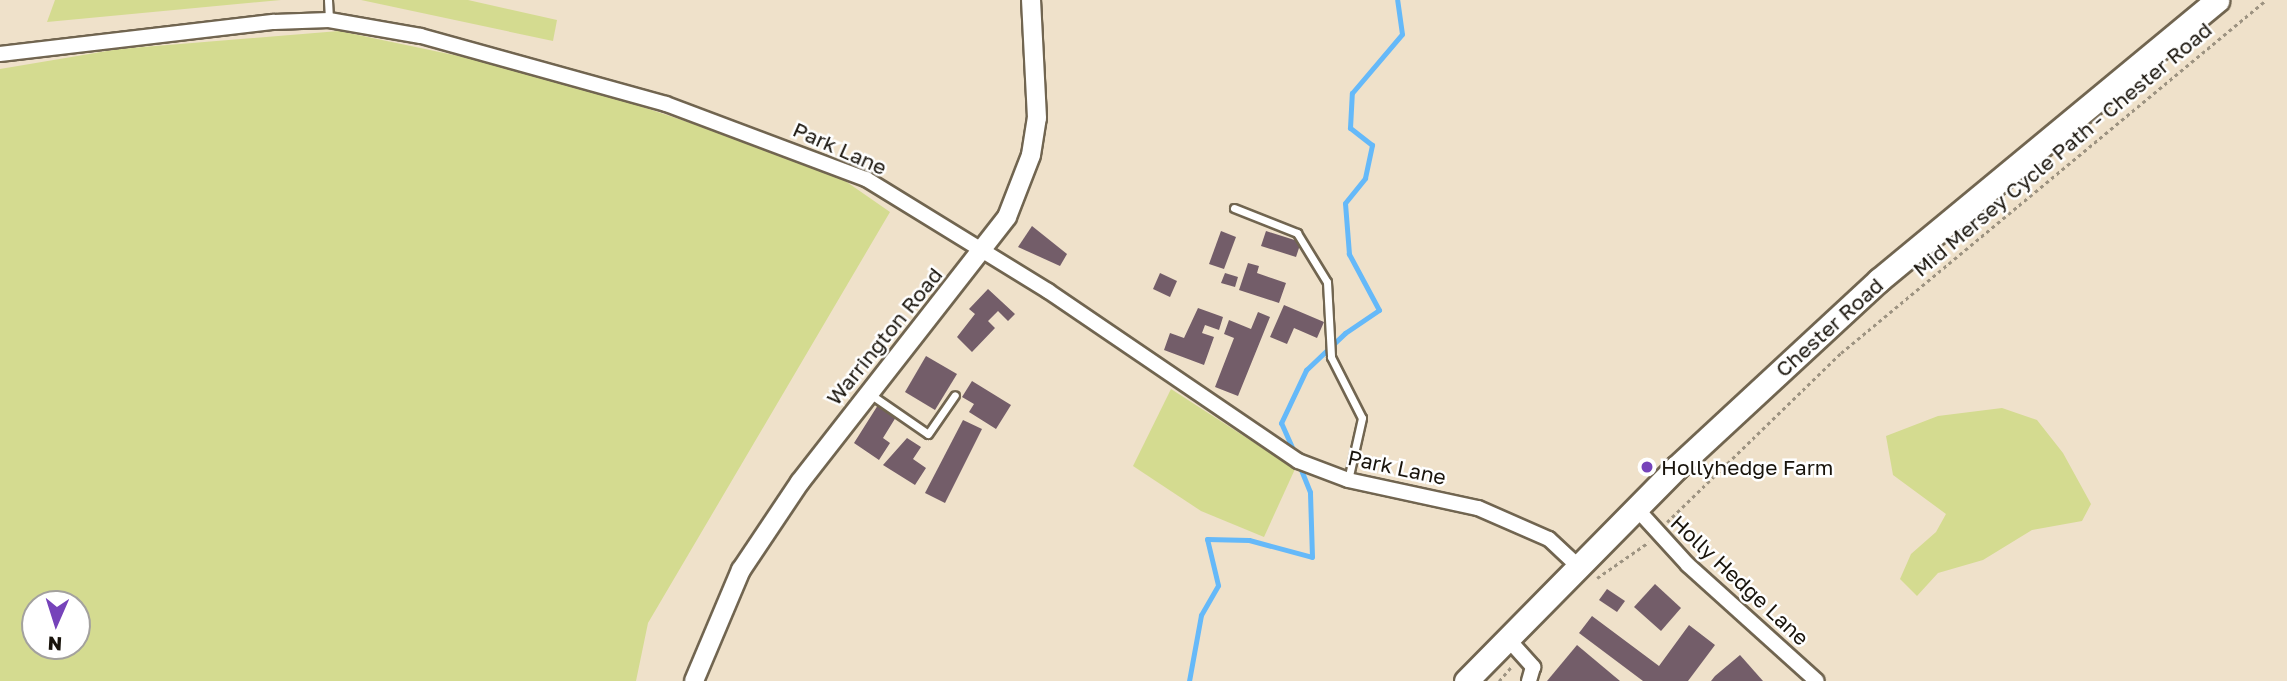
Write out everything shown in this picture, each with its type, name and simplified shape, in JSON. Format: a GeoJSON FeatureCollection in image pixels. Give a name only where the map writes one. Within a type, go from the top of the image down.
{"type":"FeatureCollection","features":[{"type":"Feature","properties":{"kind":"highway","name":"Chester Road"},"geometry":{"type":"LineString","coordinates":[[1466,681],[1508,639],[1586,574],[1636,508],[1879,281],[2217,0]]}},
{"type":"Feature","properties":{"kind":"street","name":"Warrington Road"},"geometry":{"type":"LineString","coordinates":[[694,681],[741,570],[866,392],[981,254],[1007,217],[1035,136],[1031,0]]}},
{"type":"Feature","properties":{"kind":"street","name":"Park Lane"},"geometry":{"type":"LineString","coordinates":[[0,54],[274,22],[329,20],[421,36],[548,68],[830,162],[1048,292],[1298,461],[1348,480],[1478,508],[1549,539],[1586,574]]}},
{"type":"Feature","properties":{"kind":"street","name":"Holly Hedge Lane"},"geometry":{"type":"LineString","coordinates":[[1636,508],[1688,565],[1817,681]]}},
{"type":"Feature","properties":{"kind":"street"},"geometry":{"type":"LineString","coordinates":[[1508,639],[1530,661],[1529,681]]}},
{"type":"Feature","properties":{"kind":"lane"},"geometry":{"type":"LineString","coordinates":[[328,0],[329,20]]}},
{"type":"Feature","properties":{"kind":"lane"},"geometry":{"type":"LineString","coordinates":[[1234,208],[1297,233],[1327,282],[1331,357],[1363,418],[1348,480]]}},
{"type":"Feature","properties":{"kind":"lane"},"geometry":{"type":"LineString","coordinates":[[866,392],[929,434],[955,395]]}},
{"type":"Feature","properties":{"kind":"path","name":"Mid Mersey Cycle Path - Chester Road"},"geometry":{"type":"LineString","coordinates":[[1665,524],[1841,353],[2266,0]]}},
{"type":"Feature","properties":{"kind":"path"},"geometry":{"type":"LineString","coordinates":[[1586,574],[1649,542]]}},
{"type":"Feature","properties":{"kind":"path"},"geometry":{"type":"LineString","coordinates":[[1499,681],[1513,665]]}},
{"type":"Feature","properties":{"kind":"green space"},"geometry":{"type":"Polygon","coordinates":[[[55,0],[281,0],[47,22],[55,0]]]}},
{"type":"Feature","properties":{"kind":"green space"},"geometry":{"type":"Polygon","coordinates":[[[361,0],[468,0],[557,20],[553,41],[361,0]]]}},
{"type":"Feature","properties":{"kind":"green space"},"geometry":{"type":"Polygon","coordinates":[[[339,31],[544,74],[828,169],[890,212],[648,623],[636,681],[0,681],[0,69],[119,49],[339,31]]]}},
{"type":"Feature","properties":{"kind":"green space"},"geometry":{"type":"Polygon","coordinates":[[[1171,389],[1295,469],[1264,537],[1201,511],[1133,466],[1171,389]]]}},
{"type":"Feature","properties":{"kind":"green space"},"geometry":{"type":"Polygon","coordinates":[[[2002,408],[2037,420],[2063,453],[2091,504],[2082,521],[2032,530],[1983,560],[1938,573],[1917,596],[1900,579],[1911,554],[1936,532],[1946,514],[1893,475],[1886,436],[1938,416],[2002,408]]]}},
{"type":"Feature","properties":{"kind":"building"},"geometry":{"type":"Polygon","coordinates":[[[1032,226],[1067,254],[1060,266],[1018,247],[1032,226]]]}},
{"type":"Feature","properties":{"kind":"building"},"geometry":{"type":"Polygon","coordinates":[[[1221,231],[1236,237],[1224,269],[1209,264],[1221,231]]]}},
{"type":"Feature","properties":{"kind":"building"},"geometry":{"type":"Polygon","coordinates":[[[1266,231],[1301,242],[1296,257],[1261,246],[1266,231]]]}},
{"type":"Feature","properties":{"kind":"building"},"geometry":{"type":"Polygon","coordinates":[[[1248,263],[1259,266],[1257,273],[1286,283],[1279,303],[1239,290],[1248,263]]]}},
{"type":"Feature","properties":{"kind":"building"},"geometry":{"type":"Polygon","coordinates":[[[1160,273],[1177,281],[1170,297],[1153,289],[1160,273]]]}},
{"type":"Feature","properties":{"kind":"building"},"geometry":{"type":"Polygon","coordinates":[[[1225,273],[1238,277],[1235,287],[1221,283],[1225,273]]]}},
{"type":"Feature","properties":{"kind":"building"},"geometry":{"type":"Polygon","coordinates":[[[988,289],[1015,314],[1008,321],[998,311],[988,321],[995,328],[972,352],[957,337],[975,314],[969,309],[988,289]]]}},
{"type":"Feature","properties":{"kind":"building"},"geometry":{"type":"Polygon","coordinates":[[[1284,305],[1324,322],[1317,338],[1294,328],[1287,344],[1270,337],[1284,305]]]}},
{"type":"Feature","properties":{"kind":"building"},"geometry":{"type":"Polygon","coordinates":[[[1198,308],[1223,317],[1219,330],[1205,325],[1202,333],[1214,337],[1204,365],[1164,350],[1170,333],[1184,338],[1198,308]]]}},
{"type":"Feature","properties":{"kind":"building"},"geometry":{"type":"Polygon","coordinates":[[[1258,312],[1270,317],[1238,396],[1215,387],[1234,338],[1224,334],[1229,320],[1251,329],[1258,312]]]}},
{"type":"Feature","properties":{"kind":"building"},"geometry":{"type":"Polygon","coordinates":[[[926,356],[957,374],[935,410],[905,392],[926,356]]]}},
{"type":"Feature","properties":{"kind":"building"},"geometry":{"type":"Polygon","coordinates":[[[972,381],[1011,405],[996,429],[969,412],[974,404],[962,397],[972,381]]]}},
{"type":"Feature","properties":{"kind":"building"},"geometry":{"type":"Polygon","coordinates":[[[878,405],[896,417],[883,438],[890,443],[879,460],[854,443],[878,405]]]}},
{"type":"Feature","properties":{"kind":"building"},"geometry":{"type":"Polygon","coordinates":[[[963,420],[982,429],[945,503],[925,493],[963,420]]]}},
{"type":"Feature","properties":{"kind":"building"},"geometry":{"type":"Polygon","coordinates":[[[907,438],[921,447],[913,459],[926,468],[915,485],[883,465],[907,438]]]}},
{"type":"Feature","properties":{"kind":"building"},"geometry":{"type":"Polygon","coordinates":[[[1655,584],[1681,608],[1661,631],[1634,607],[1655,584]]]}},
{"type":"Feature","properties":{"kind":"building"},"geometry":{"type":"Polygon","coordinates":[[[1607,589],[1625,601],[1617,612],[1599,600],[1607,589]]]}},
{"type":"Feature","properties":{"kind":"building"},"geometry":{"type":"Polygon","coordinates":[[[1592,616],[1659,666],[1689,625],[1715,645],[1688,681],[1643,681],[1579,633],[1592,616]]]}},
{"type":"Feature","properties":{"kind":"building"},"geometry":{"type":"Polygon","coordinates":[[[1577,645],[1620,681],[1547,681],[1577,645]]]}},
{"type":"Feature","properties":{"kind":"building"},"geometry":{"type":"Polygon","coordinates":[[[1740,655],[1763,681],[1711,681],[1715,676],[1740,655]]]}},
{"type":"Feature","properties":{"kind":"waterway"},"geometry":{"type":"LineString","coordinates":[[1295,454],[1281,423],[1306,370],[1345,333],[1379,310],[1349,254],[1345,203],[1365,178],[1372,145],[1350,128],[1352,93],[1402,34],[1397,0]]}},
{"type":"Feature","properties":{"kind":"waterway"},"geometry":{"type":"LineString","coordinates":[[1189,681],[1201,615],[1218,585],[1207,539],[1249,540],[1312,557],[1310,492],[1298,463]]}},
{"type":"Feature","properties":{"kind":"place","name":"Hollyhedge Farm"},"geometry":{"type":"Point","coordinates":[1647,467]}}]}
